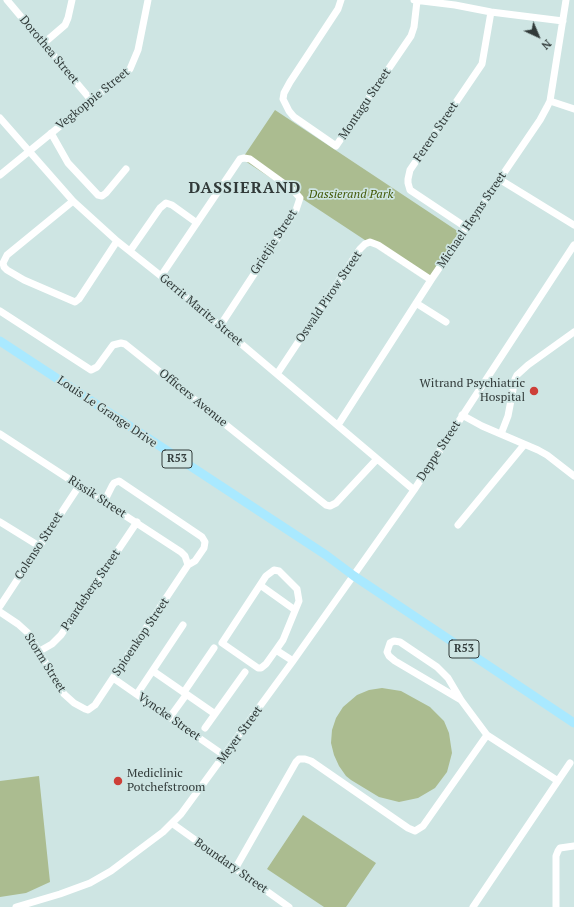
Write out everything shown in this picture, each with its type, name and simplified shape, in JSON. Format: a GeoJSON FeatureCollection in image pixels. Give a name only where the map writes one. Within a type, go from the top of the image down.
{"type":"FeatureCollection","features":[{"type":"Feature","properties":{"kind":"main road","name":"Louis Le Grange Drive"},"geometry":{"type":"LineString","coordinates":[[0,341],[326,555],[354,576]]}},
{"type":"Feature","properties":{"kind":"main road","name":"R53"},"geometry":{"type":"LineString","coordinates":[[354,576],[574,723]]}},
{"type":"Feature","properties":{"kind":"street","name":"Dorothea Street"},"geometry":{"type":"LineString","coordinates":[[7,0],[91,100]]}},
{"type":"Feature","properties":{"kind":"street"},"geometry":{"type":"LineString","coordinates":[[44,43],[65,25],[72,0]]}},
{"type":"Feature","properties":{"kind":"street","name":"Vegkoppie Street"},"geometry":{"type":"LineString","coordinates":[[0,175],[91,100],[126,74],[132,66],[138,50],[148,0]]}},
{"type":"Feature","properties":{"kind":"street","name":"Montagu Street"},"geometry":{"type":"LineString","coordinates":[[341,0],[338,9],[290,82],[284,93],[283,99],[294,117],[336,146],[411,36],[414,27],[415,0]]}},
{"type":"Feature","properties":{"kind":"street"},"geometry":{"type":"LineString","coordinates":[[415,0],[454,5],[490,12],[563,20]]}},
{"type":"Feature","properties":{"kind":"street","name":"Michael Heyns Street"},"geometry":{"type":"LineString","coordinates":[[338,425],[431,280],[540,120],[550,100],[566,0]]}},
{"type":"Feature","properties":{"kind":"street","name":"Ferero Street"},"geometry":{"type":"LineString","coordinates":[[467,228],[410,190],[408,183],[410,170],[482,64],[490,12]]}},
{"type":"Feature","properties":{"kind":"street"},"geometry":{"type":"LineString","coordinates":[[550,100],[574,109]]}},
{"type":"Feature","properties":{"kind":"street","name":"Gerrit Maritz Street"},"geometry":{"type":"LineString","coordinates":[[0,118],[73,202],[117,241],[162,276],[414,490]]}},
{"type":"Feature","properties":{"kind":"street"},"geometry":{"type":"LineString","coordinates":[[51,133],[68,163],[98,195],[102,196],[106,193],[126,169]]}},
{"type":"Feature","properties":{"kind":"street","name":"Grietjie Street"},"geometry":{"type":"LineString","coordinates":[[162,276],[238,160],[247,158],[254,161],[293,190],[300,198],[296,210],[220,326]]}},
{"type":"Feature","properties":{"kind":"street"},"geometry":{"type":"LineString","coordinates":[[499,179],[574,225]]}},
{"type":"Feature","properties":{"kind":"street"},"geometry":{"type":"LineString","coordinates":[[73,202],[7,255],[3,263],[5,268],[24,280],[75,302],[79,299],[117,241]]}},
{"type":"Feature","properties":{"kind":"street"},"geometry":{"type":"LineString","coordinates":[[130,251],[160,208],[166,203],[172,204],[197,222]]}},
{"type":"Feature","properties":{"kind":"street","name":"Oswald Pirow Street"},"geometry":{"type":"LineString","coordinates":[[277,374],[360,249],[365,244],[370,242],[378,245],[431,280]]}},
{"type":"Feature","properties":{"kind":"street","name":"Deppe Street"},"geometry":{"type":"LineString","coordinates":[[354,576],[414,490],[574,245]]}},
{"type":"Feature","properties":{"kind":"street"},"geometry":{"type":"LineString","coordinates":[[416,303],[446,322]]}},
{"type":"Feature","properties":{"kind":"street","name":"Officers Avenue"},"geometry":{"type":"LineString","coordinates":[[0,312],[91,370],[97,367],[113,345],[121,343],[125,344],[326,505],[330,506],[336,503],[377,459]]}},
{"type":"Feature","properties":{"kind":"street"},"geometry":{"type":"LineString","coordinates":[[501,434],[508,416],[517,375],[528,365],[574,332]]}},
{"type":"Feature","properties":{"kind":"street"},"geometry":{"type":"LineString","coordinates":[[462,415],[547,455],[574,476]]}},
{"type":"Feature","properties":{"kind":"street","name":"Rissik Street"},"geometry":{"type":"LineString","coordinates":[[0,434],[137,522],[185,556],[188,565]]}},
{"type":"Feature","properties":{"kind":"street"},"geometry":{"type":"LineString","coordinates":[[458,525],[524,445]]}},
{"type":"Feature","properties":{"kind":"street","name":"Spioenkop Street"},"geometry":{"type":"LineString","coordinates":[[92,708],[188,565],[195,561],[204,548],[205,542],[202,537],[119,481],[114,482],[104,502]]}},
{"type":"Feature","properties":{"kind":"street","name":"Colenso Street"},"geometry":{"type":"LineString","coordinates":[[0,606],[79,486]]}},
{"type":"Feature","properties":{"kind":"street"},"geometry":{"type":"LineString","coordinates":[[0,522],[39,546]]}},
{"type":"Feature","properties":{"kind":"street","name":"Paardeberg Street"},"geometry":{"type":"LineString","coordinates":[[38,652],[52,644],[61,635],[137,522]]}},
{"type":"Feature","properties":{"kind":"street"},"geometry":{"type":"LineString","coordinates":[[271,571],[279,571],[297,589],[299,601],[295,610],[283,640],[266,664],[260,668],[222,643],[260,585],[271,571]]}},
{"type":"Feature","properties":{"kind":"street","name":"Meyer Street"},"geometry":{"type":"LineString","coordinates":[[16,907],[60,894],[90,883],[124,862],[173,824],[225,756],[354,576]]}},
{"type":"Feature","properties":{"kind":"street"},"geometry":{"type":"LineString","coordinates":[[260,585],[295,610]]}},
{"type":"Feature","properties":{"kind":"street","name":"Storm Street"},"geometry":{"type":"LineString","coordinates":[[0,612],[25,630],[64,694],[74,703],[85,709],[92,708]]}},
{"type":"Feature","properties":{"kind":"street"},"geometry":{"type":"LineString","coordinates":[[137,694],[183,625]]}},
{"type":"Feature","properties":{"kind":"street"},"geometry":{"type":"LineString","coordinates":[[461,700],[395,661],[387,652],[390,643],[394,641],[400,642],[438,667],[448,678],[461,700],[487,735],[558,781]]}},
{"type":"Feature","properties":{"kind":"street"},"geometry":{"type":"LineString","coordinates":[[170,717],[214,648]]}},
{"type":"Feature","properties":{"kind":"street"},"geometry":{"type":"LineString","coordinates":[[276,650],[294,661]]}},
{"type":"Feature","properties":{"kind":"street"},"geometry":{"type":"LineString","coordinates":[[153,671],[215,714]]}},
{"type":"Feature","properties":{"kind":"street"},"geometry":{"type":"LineString","coordinates":[[205,728],[245,672]]}},
{"type":"Feature","properties":{"kind":"street","name":"Vyncke Street"},"geometry":{"type":"LineString","coordinates":[[113,678],[225,756]]}},
{"type":"Feature","properties":{"kind":"street"},"geometry":{"type":"LineString","coordinates":[[235,869],[299,759],[305,758],[311,761],[408,828],[415,831],[423,826],[487,735]]}},
{"type":"Feature","properties":{"kind":"street"},"geometry":{"type":"LineString","coordinates":[[473,907],[570,763]]}},
{"type":"Feature","properties":{"kind":"street","name":"Boundary Street"},"geometry":{"type":"LineString","coordinates":[[173,824],[289,907]]}},
{"type":"Feature","properties":{"kind":"street"},"geometry":{"type":"LineString","coordinates":[[556,907],[556,856],[560,848],[574,846]]}},
{"type":"Feature","properties":{"kind":"green space","name":"Dassierand Park"},"geometry":{"type":"Polygon","coordinates":[[[275,110],[459,232],[427,281],[242,159],[275,110]]]}},
{"type":"Feature","properties":{"kind":"green space"},"geometry":{"type":"Polygon","coordinates":[[[382,688],[401,691],[430,707],[444,721],[449,733],[452,753],[447,772],[435,788],[418,798],[399,802],[379,797],[346,776],[334,755],[331,743],[332,730],[336,718],[343,707],[357,695],[369,690],[382,688]]]}},
{"type":"Feature","properties":{"kind":"green space"},"geometry":{"type":"Polygon","coordinates":[[[39,776],[50,882],[26,893],[0,897],[0,781],[39,776]]]}},
{"type":"Feature","properties":{"kind":"green space"},"geometry":{"type":"Polygon","coordinates":[[[303,815],[376,863],[346,907],[324,907],[267,869],[303,815]]]}},
{"type":"Feature","properties":{"kind":"place","name":"Witrand Psychiatric Hospital"},"geometry":{"type":"Point","coordinates":[534,391]}},
{"type":"Feature","properties":{"kind":"place","name":"Mediclinic Potchefstroom"},"geometry":{"type":"Point","coordinates":[118,781]}},
{"type":"Feature","properties":{"kind":"district","name":"DASSIERAND"},"geometry":{"type":"Point","coordinates":[245,188]}}]}
